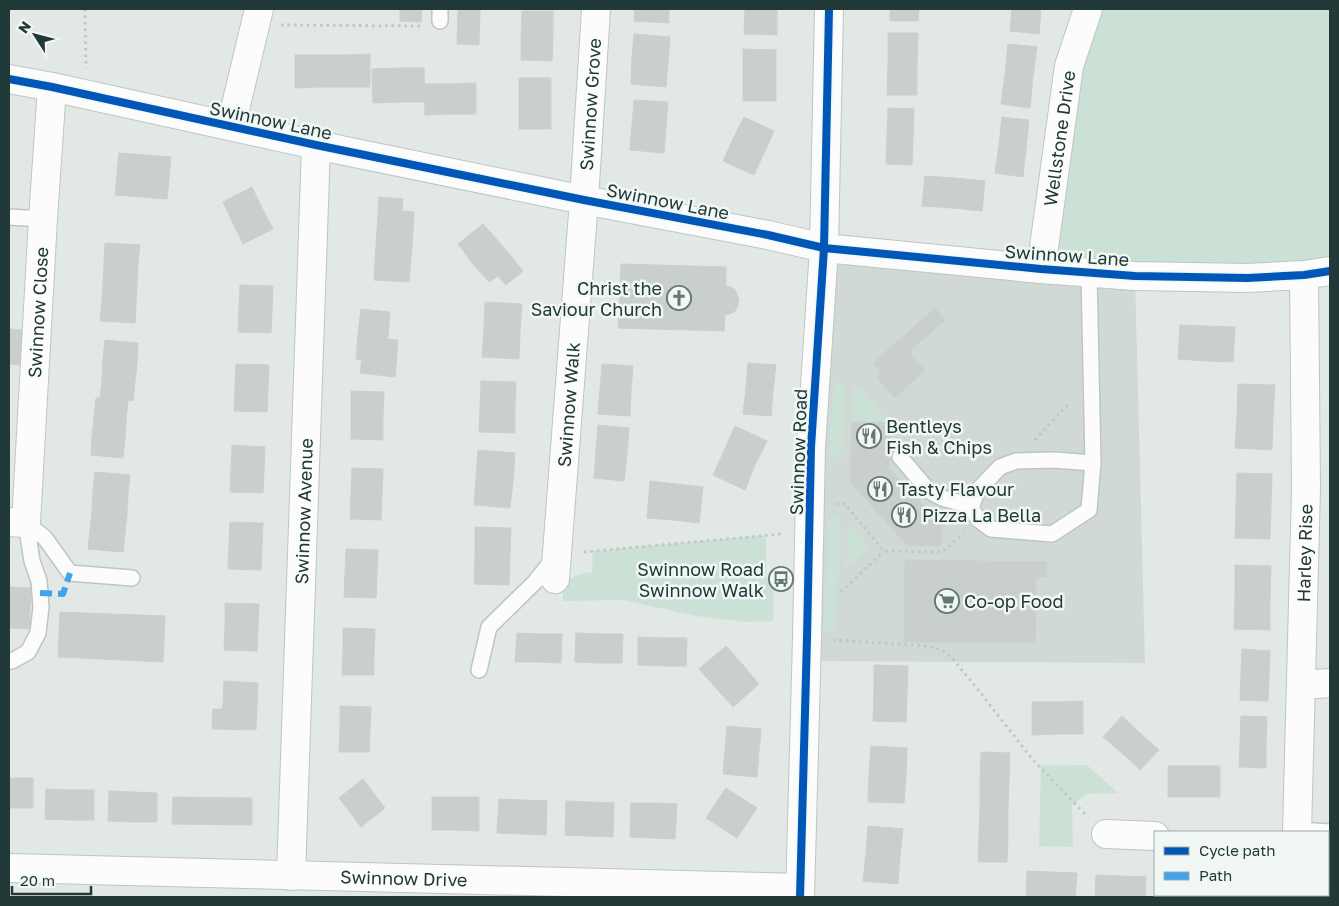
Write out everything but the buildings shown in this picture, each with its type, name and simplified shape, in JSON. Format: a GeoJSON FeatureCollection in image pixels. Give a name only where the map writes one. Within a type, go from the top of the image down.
{"type":"FeatureCollection","features":[{"type":"Feature","properties":{"kind":"street","name":"Swinnow Grove"},"geometry":{"type":"LineString","coordinates":[[584,200],[596,9]]}},
{"type":"Feature","properties":{"kind":"street","name":"Swinnow Road"},"geometry":{"type":"LineString","coordinates":[[800,893],[808,638],[811,447],[824,248],[829,9]]}},
{"type":"Feature","properties":{"kind":"street","name":"Wellstone Drive"},"geometry":{"type":"LineString","coordinates":[[1041,269],[1069,66],[1088,9]]}},
{"type":"Feature","properties":{"kind":"street"},"geometry":{"type":"LineString","coordinates":[[231,126],[257,17]]}},
{"type":"Feature","properties":{"kind":"street","name":"Swinnow Lane"},"geometry":{"type":"LineString","coordinates":[[9,79],[52,86],[316,145],[584,200],[768,235],[824,248],[1135,276],[1247,278],[1304,275],[1330,271]]}},
{"type":"Feature","properties":{"kind":"street","name":"Swinnow Close"},"geometry":{"type":"LineString","coordinates":[[17,523],[43,219],[52,86]]}},
{"type":"Feature","properties":{"kind":"street","name":"Swinnow Avenue"},"geometry":{"type":"LineString","coordinates":[[291,876],[316,145]]}},
{"type":"Feature","properties":{"kind":"street","name":"Swinnow Walk"},"geometry":{"type":"LineString","coordinates":[[556,567],[584,200]]}},
{"type":"Feature","properties":{"kind":"street","name":"Harley Rise"},"geometry":{"type":"LineString","coordinates":[[1297,831],[1306,489],[1304,275]]}},
{"type":"Feature","properties":{"kind":"street"},"geometry":{"type":"LineString","coordinates":[[1302,685],[1330,683]]}},
{"type":"Feature","properties":{"kind":"street"},"geometry":{"type":"LineString","coordinates":[[1106,834],[1154,836]]}},
{"type":"Feature","properties":{"kind":"street","name":"Swinnow Drive"},"geometry":{"type":"LineString","coordinates":[[9,868],[800,893]]}},
{"type":"Feature","properties":{"kind":"lane"},"geometry":{"type":"LineString","coordinates":[[9,217],[43,219]]}},
{"type":"Feature","properties":{"kind":"lane"},"geometry":{"type":"LineString","coordinates":[[1089,273],[1093,463],[1089,510],[1052,534],[991,529],[979,520],[971,509],[976,491],[1000,467],[1016,461],[1054,460],[1093,463]]}},
{"type":"Feature","properties":{"kind":"lane"},"geometry":{"type":"LineString","coordinates":[[900,457],[929,491],[942,498],[972,506]]}},
{"type":"Feature","properties":{"kind":"lane"},"geometry":{"type":"LineString","coordinates":[[17,523],[45,538],[70,573],[132,578]]}},
{"type":"Feature","properties":{"kind":"lane"},"geometry":{"type":"LineString","coordinates":[[9,661],[28,652],[38,633],[42,607],[39,581],[17,523]]}},
{"type":"Feature","properties":{"kind":"lane"},"geometry":{"type":"LineString","coordinates":[[479,670],[489,628],[535,582],[556,567]]}},
{"type":"Feature","properties":{"kind":"path"},"geometry":{"type":"LineString","coordinates":[[85,9],[86,94]]}},
{"type":"Feature","properties":{"kind":"path"},"geometry":{"type":"LineString","coordinates":[[257,17],[304,26],[420,27],[440,15]]}},
{"type":"Feature","properties":{"kind":"path"},"geometry":{"type":"LineString","coordinates":[[1016,461],[1091,380]]}},
{"type":"Feature","properties":{"kind":"path"},"geometry":{"type":"LineString","coordinates":[[810,504],[845,504],[884,551]]}},
{"type":"Feature","properties":{"kind":"path"},"geometry":{"type":"LineString","coordinates":[[841,592],[884,551],[942,552],[979,520]]}},
{"type":"Feature","properties":{"kind":"path"},"geometry":{"type":"LineString","coordinates":[[556,567],[810,531]]}},
{"type":"Feature","properties":{"kind":"path"},"geometry":{"type":"LineString","coordinates":[[808,638],[928,646],[942,650],[953,659],[977,688],[1033,760],[1072,802],[1106,834]]}},
{"type":"Feature","properties":{"kind":"shaded area"},"geometry":{"type":"Polygon","coordinates":[[[824,248],[1135,276],[1145,663],[807,661],[824,248]]]}},
{"type":"Feature","properties":{"kind":"green space"},"geometry":{"type":"Polygon","coordinates":[[[1088,9],[1330,9],[1330,270],[1041,269],[1088,9]]]}},
{"type":"Feature","properties":{"kind":"green space"},"geometry":{"type":"Polygon","coordinates":[[[834,383],[845,384],[841,457],[829,456],[834,383]]]}},
{"type":"Feature","properties":{"kind":"green space"},"geometry":{"type":"Polygon","coordinates":[[[854,385],[862,390],[891,423],[852,422],[854,385]]]}},
{"type":"Feature","properties":{"kind":"green space"},"geometry":{"type":"Polygon","coordinates":[[[835,515],[840,515],[835,632],[823,632],[829,519],[835,515]]]}},
{"type":"Feature","properties":{"kind":"green space"},"geometry":{"type":"Polygon","coordinates":[[[848,522],[869,547],[846,568],[848,522]]]}},
{"type":"Feature","properties":{"kind":"green space"},"geometry":{"type":"Polygon","coordinates":[[[766,535],[766,576],[774,594],[773,621],[745,622],[696,616],[623,600],[563,601],[563,590],[569,581],[575,576],[592,572],[593,551],[766,535]]]}},
{"type":"Feature","properties":{"kind":"green space"},"geometry":{"type":"Polygon","coordinates":[[[1087,765],[1118,793],[1087,794],[1072,805],[1073,847],[1039,846],[1041,766],[1087,765]]]}},
{"type":"Feature","properties":{"kind":"marked path"},"geometry":{"type":"LineString","coordinates":[[40,593],[63,594],[70,573]]}},
{"type":"Feature","properties":{"kind":"cycle path"},"geometry":{"type":"LineString","coordinates":[[800,897],[811,447],[824,248],[829,9]]}},
{"type":"Feature","properties":{"kind":"cycle path"},"geometry":{"type":"LineString","coordinates":[[9,79],[316,145],[584,200],[768,235],[824,248],[1135,276],[1247,278],[1304,275],[1330,271]]}},
{"type":"Feature","properties":{"kind":"place","name":"Christ the Saviour Church"},"geometry":{"type":"Point","coordinates":[679,298]}},
{"type":"Feature","properties":{"kind":"place","name":"Bentleys Fish & Chips"},"geometry":{"type":"Point","coordinates":[869,436]}},
{"type":"Feature","properties":{"kind":"place","name":"Tasty Flavour"},"geometry":{"type":"Point","coordinates":[880,489]}},
{"type":"Feature","properties":{"kind":"place","name":"Pizza La Bella"},"geometry":{"type":"Point","coordinates":[904,515]}},
{"type":"Feature","properties":{"kind":"place","name":"Swinnow Road Swinnow Walk"},"geometry":{"type":"Point","coordinates":[781,579]}},
{"type":"Feature","properties":{"kind":"place","name":"Co-op Food"},"geometry":{"type":"Point","coordinates":[947,601]}}]}
